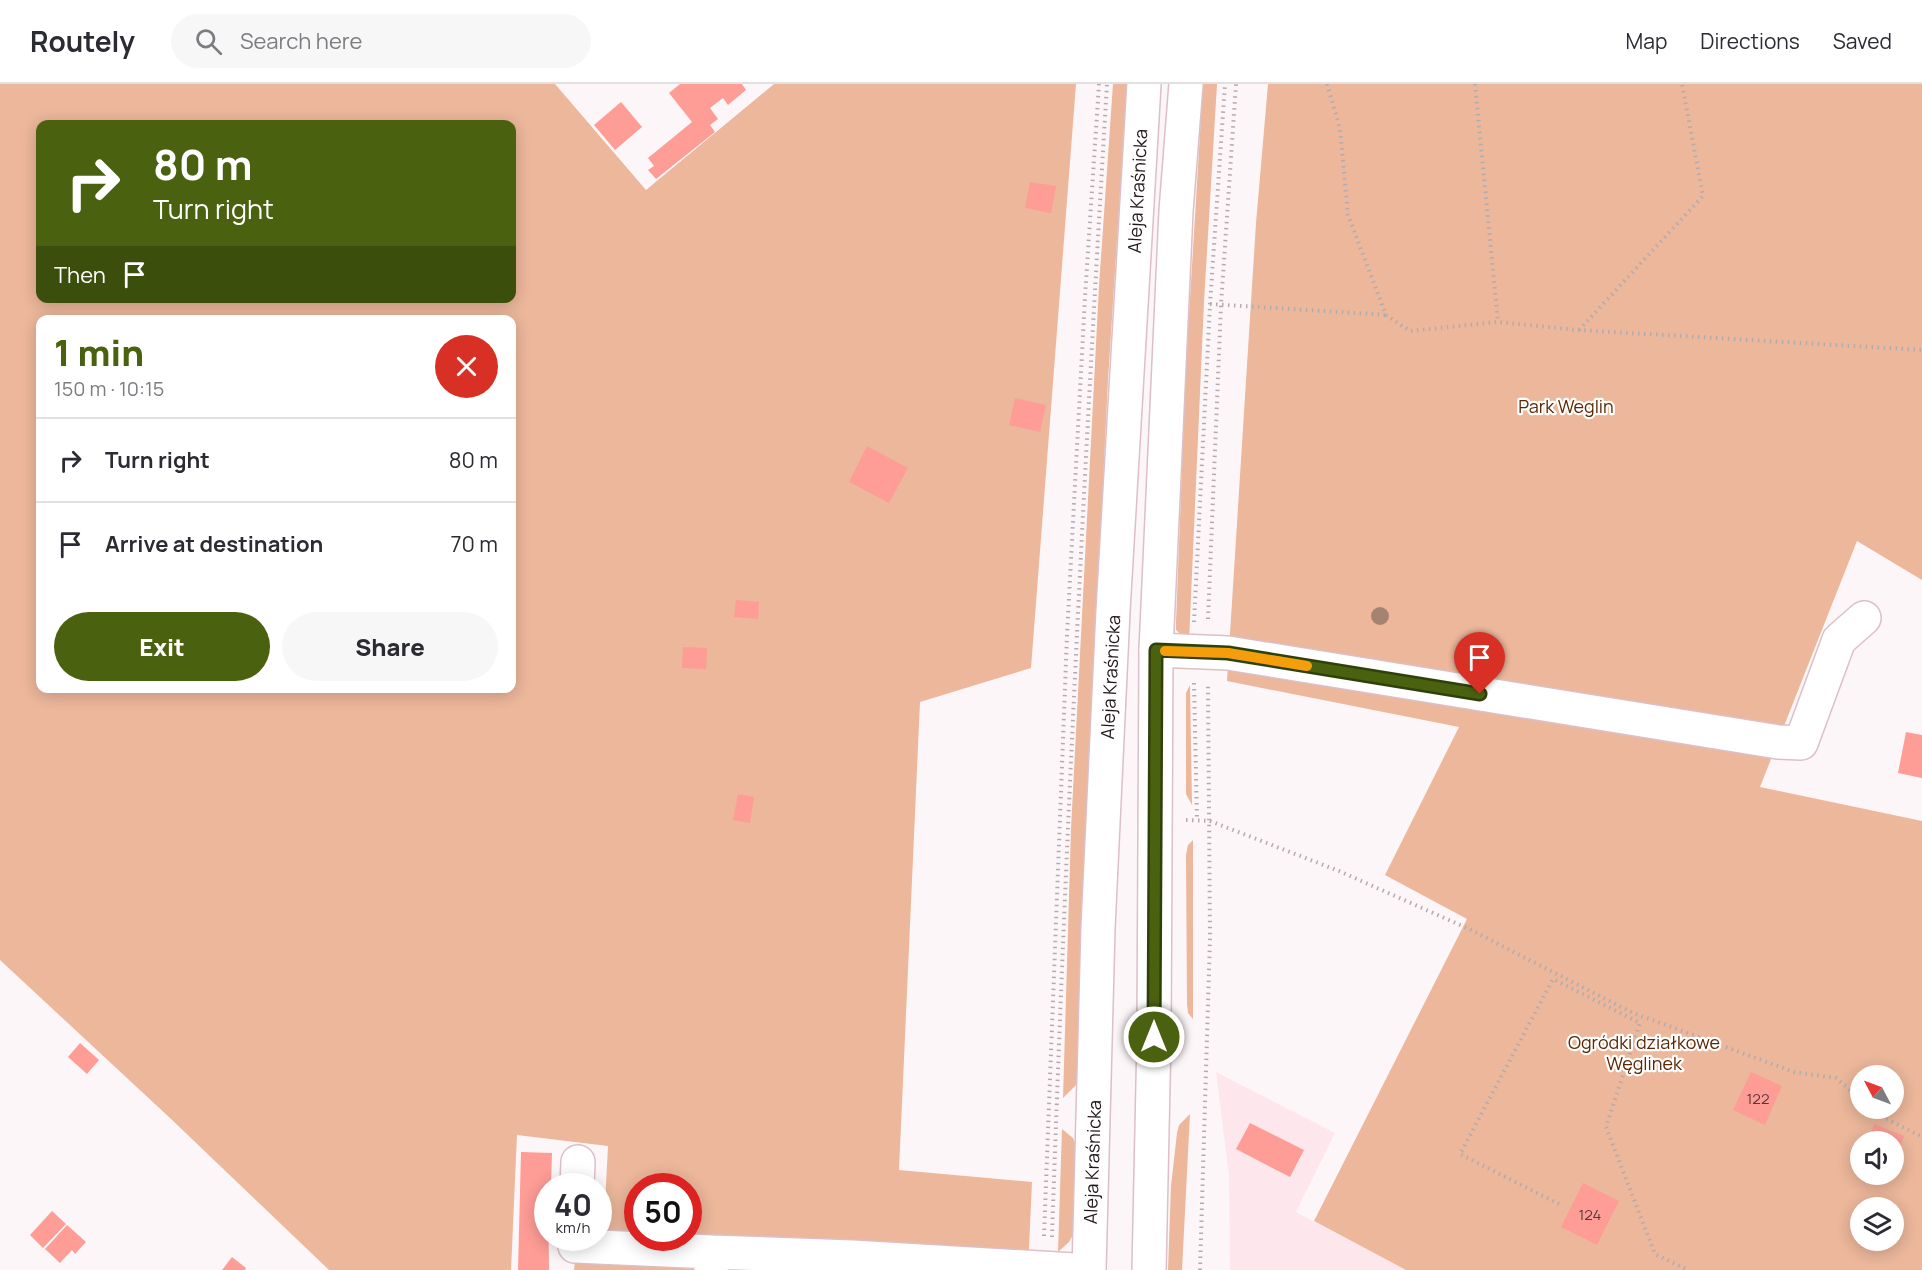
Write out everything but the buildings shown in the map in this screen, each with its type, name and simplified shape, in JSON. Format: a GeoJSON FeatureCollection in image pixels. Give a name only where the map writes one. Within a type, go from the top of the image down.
{"type":"FeatureCollection","features":[{"type":"Feature","properties":{"kind":"main road","name":"Aleja Kraśnicka"},"geometry":{"type":"LineString","coordinates":[[1089,1270],[1098,928],[1144,84]]}},
{"type":"Feature","properties":{"kind":"main road"},"geometry":{"type":"LineString","coordinates":[[1149,1270],[1154,1025],[1156,650],[1175,234],[1186,84]]}},
{"type":"Feature","properties":{"kind":"main road"},"geometry":{"type":"LineString","coordinates":[[1156,650],[1228,653],[1778,742],[1802,743],[1839,640],[1864,618]]}},
{"type":"Feature","properties":{"kind":"main road"},"geometry":{"type":"LineString","coordinates":[[612,1250],[712,1261],[1058,1270]]}},
{"type":"Feature","properties":{"kind":"path"},"geometry":{"type":"LineString","coordinates":[[1058,1270],[1045,1172],[1067,635],[1099,84]]}},
{"type":"Feature","properties":{"kind":"path"},"geometry":{"type":"LineString","coordinates":[[1225,84],[1210,304],[1193,653],[1197,820],[1210,821],[1339,871],[1469,929],[1633,1013],[1794,1072],[1836,1078],[1850,1090]]}},
{"type":"Feature","properties":{"kind":"path"},"geometry":{"type":"LineString","coordinates":[[1327,84],[1340,129],[1348,215],[1386,315]]}},
{"type":"Feature","properties":{"kind":"path"},"geometry":{"type":"LineString","coordinates":[[1475,84],[1498,322]]}},
{"type":"Feature","properties":{"kind":"path"},"geometry":{"type":"LineString","coordinates":[[1578,330],[1703,196],[1683,84]]}},
{"type":"Feature","properties":{"kind":"path"},"geometry":{"type":"LineString","coordinates":[[1210,304],[1386,315],[1410,331],[1498,322],[1578,330],[1922,350]]}},
{"type":"Feature","properties":{"kind":"path"},"geometry":{"type":"LineString","coordinates":[[1559,1204],[1460,1154],[1553,979],[1640,1023],[1606,1127],[1655,1254],[1688,1270]]}},
{"type":"Feature","properties":{"kind":"path"},"geometry":{"type":"LineString","coordinates":[[1887,1119],[1922,1137]]}},
{"type":"Feature","properties":{"kind":"shaded area"},"geometry":{"type":"Polygon","coordinates":[[[1216,1072],[1335,1133],[1296,1212],[1406,1270],[1230,1270],[1229,1176],[1216,1072]]]}},
{"type":"Feature","properties":{"kind":"green space"},"geometry":{"type":"Polygon","coordinates":[[[0,84],[555,84],[646,190],[774,84],[1076,84],[1031,668],[920,702],[899,1170],[1032,1182],[1028,1270],[574,1270],[575,1261],[602,1262],[603,1251],[612,1251],[612,1173],[607,1173],[608,1146],[517,1135],[511,1270],[329,1270],[0,960],[0,84]]]}},
{"type":"Feature","properties":{"kind":"green space"},"geometry":{"type":"Polygon","coordinates":[[[1113,84],[1127,84],[1108,380],[1087,813],[1078,1074],[1076,1085],[1063,1098],[1071,829],[1099,286],[1113,84]]]}},
{"type":"Feature","properties":{"kind":"green space"},"geometry":{"type":"Polygon","coordinates":[[[1203,84],[1217,84],[1204,302],[1189,642],[1176,630],[1176,622],[1186,365],[1203,84]]]}},
{"type":"Feature","properties":{"kind":"green space","name":"Park Weglin"},"geometry":{"type":"Polygon","coordinates":[[[1268,84],[1922,84],[1922,580],[1857,541],[1760,787],[1922,821],[1922,1270],[1406,1270],[1314,1221],[1467,919],[1385,875],[1459,727],[1227,681],[1256,223],[1268,84]]]}},
{"type":"Feature","properties":{"kind":"green space"},"geometry":{"type":"Polygon","coordinates":[[[1190,685],[1192,805],[1186,794],[1186,693],[1190,685]]]}},
{"type":"Feature","properties":{"kind":"green space"},"geometry":{"type":"Polygon","coordinates":[[[1193,840],[1193,1019],[1188,1013],[1187,1004],[1186,855],[1188,845],[1193,840]]]}},
{"type":"Feature","properties":{"kind":"green space"},"geometry":{"type":"Polygon","coordinates":[[[1190,1114],[1182,1270],[1168,1270],[1171,1186],[1177,1133],[1179,1125],[1190,1114]]]}},
{"type":"Feature","properties":{"kind":"green space"},"geometry":{"type":"Polygon","coordinates":[[[1062,1129],[1073,1138],[1077,1149],[1074,1233],[1069,1242],[1058,1252],[1062,1129]]]}},
{"type":"Feature","properties":{"kind":"slow traffic"},"geometry":{"type":"LineString","coordinates":[[1165,651],[1228,653],[1307,666]]}},
{"type":"Feature","properties":{"kind":"route"},"geometry":{"type":"LineString","coordinates":[[1154,1037],[1156,650],[1228,653],[1480,694]]}},
{"type":"Feature","properties":{"kind":"park label","name":"Ogródki działkowe Węglinek"},"geometry":{"type":"Point","coordinates":[1644,1052]}}]}
